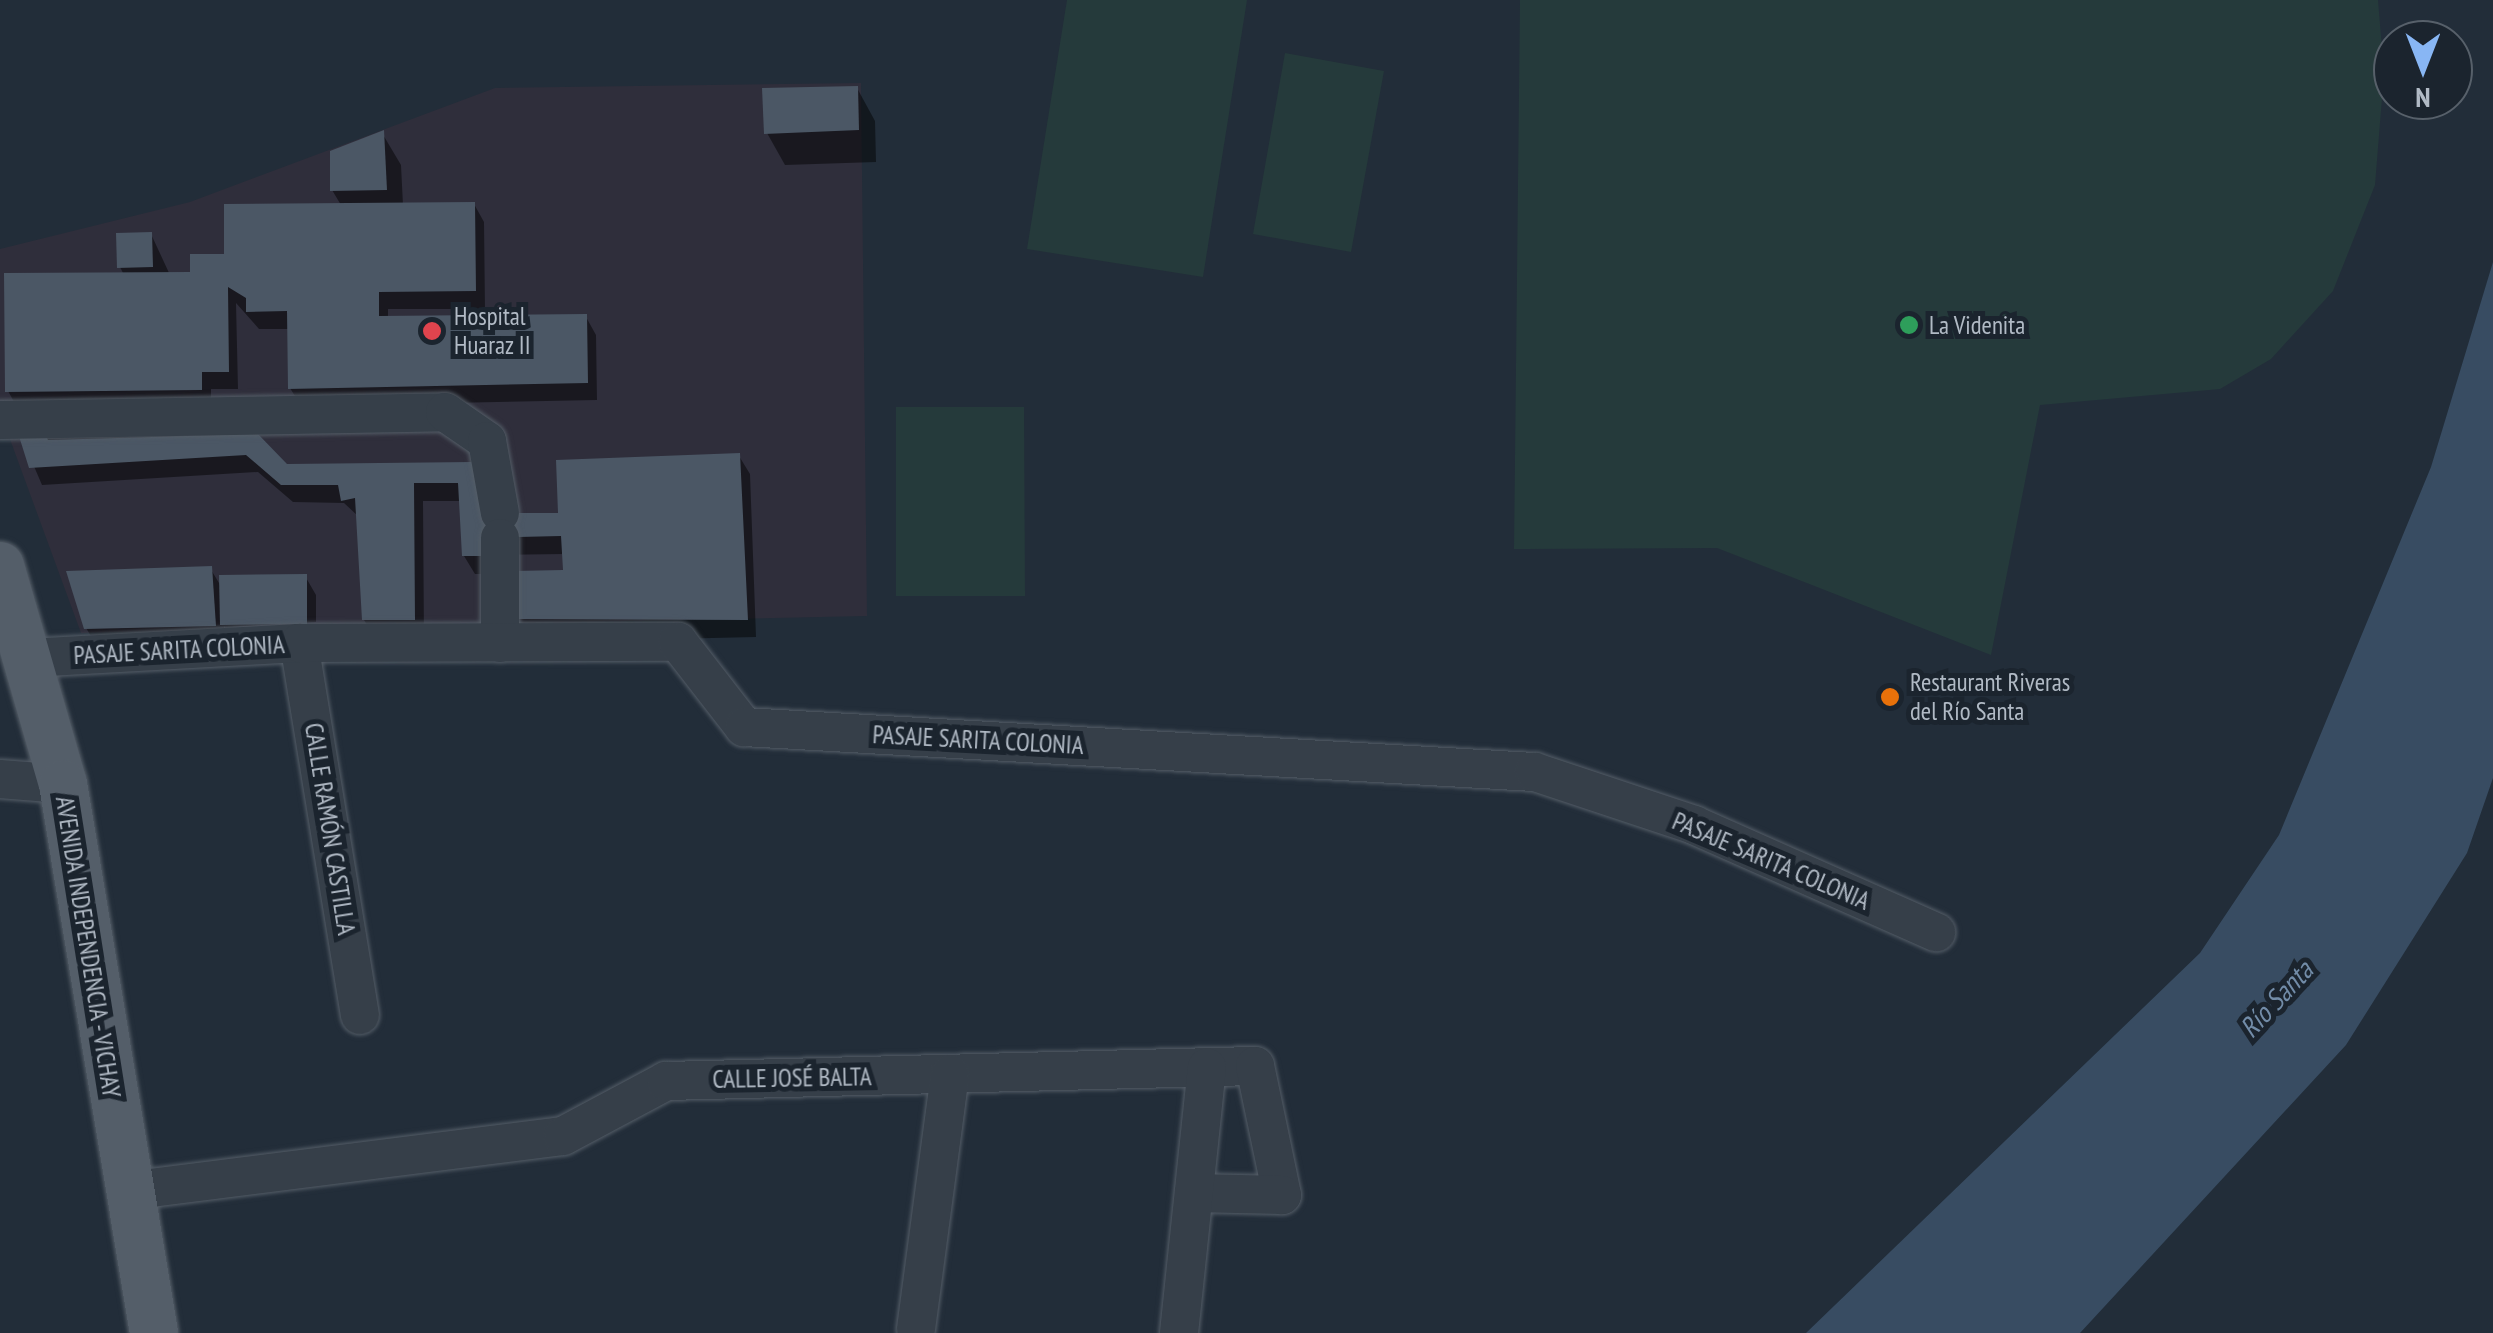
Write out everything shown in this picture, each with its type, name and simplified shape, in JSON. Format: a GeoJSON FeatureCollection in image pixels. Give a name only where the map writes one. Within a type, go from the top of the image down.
{"type":"FeatureCollection","features":[{"type":"Feature","properties":{"kind":"main road","name":"AVENIDA INDEPENDENCIA - VICHAY"},"geometry":{"type":"LineString","coordinates":[[0,566],[62,784],[154,1333]]}},
{"type":"Feature","properties":{"kind":"street"},"geometry":{"type":"LineString","coordinates":[[0,420],[445,412],[487,441],[500,526],[500,643]]}},
{"type":"Feature","properties":{"kind":"street","name":"PASAJE SARITA COLONIA"},"geometry":{"type":"LineString","coordinates":[[29,658],[299,643],[678,642],[744,726],[1535,772],[1694,826],[1936,932]]}},
{"type":"Feature","properties":{"kind":"street","name":"CALLE RAMÓN CASTILLA"},"geometry":{"type":"LineString","coordinates":[[299,643],[360,1015]]}},
{"type":"Feature","properties":{"kind":"street"},"geometry":{"type":"LineString","coordinates":[[0,779],[62,784]]}},
{"type":"Feature","properties":{"kind":"street","name":"CALLE JOSÉ BALTA"},"geometry":{"type":"LineString","coordinates":[[128,1192],[563,1136],[666,1081],[1255,1066],[1282,1195],[1194,1193]]}},
{"type":"Feature","properties":{"kind":"street"},"geometry":{"type":"LineString","coordinates":[[1179,1333],[1207,1067]]}},
{"type":"Feature","properties":{"kind":"street"},"geometry":{"type":"LineString","coordinates":[[916,1328],[950,1074]]}},
{"type":"Feature","properties":{"kind":"shaded area","name":"Hospital Huaraz II"},"geometry":{"type":"Polygon","coordinates":[[[861,83],[867,616],[81,633],[0,412],[0,249],[190,202],[495,88],[861,83]]]}},
{"type":"Feature","properties":{"kind":"green space"},"geometry":{"type":"Polygon","coordinates":[[[1067,0],[1247,0],[1203,277],[1027,249],[1067,0]]]}},
{"type":"Feature","properties":{"kind":"green space","name":"La Videnita"},"geometry":{"type":"Polygon","coordinates":[[[1520,0],[2378,0],[2380,20],[2373,20],[2373,120],[2380,120],[2375,185],[2333,291],[2271,359],[2220,389],[2040,405],[1991,655],[1717,548],[1514,549],[1520,0]]]}},
{"type":"Feature","properties":{"kind":"green space"},"geometry":{"type":"Polygon","coordinates":[[[1285,53],[1384,71],[1351,252],[1253,234],[1285,53]]]}},
{"type":"Feature","properties":{"kind":"green space"},"geometry":{"type":"Polygon","coordinates":[[[896,407],[1024,407],[1025,596],[896,596],[896,407]]]}},
{"type":"Feature","properties":{"kind":"water","name":"Río Santa"},"geometry":{"type":"Polygon","coordinates":[[[2493,262],[2493,778],[2467,853],[2346,1045],[2080,1333],[1806,1333],[2200,953],[2279,835],[2431,467],[2493,262]]]}},
{"type":"Feature","properties":{"kind":"building"},"geometry":{"type":"Polygon","coordinates":[[[858,86],[859,130],[764,134],[762,88],[858,86]]]}},
{"type":"Feature","properties":{"kind":"building"},"geometry":{"type":"Polygon","coordinates":[[[384,130],[387,190],[330,191],[330,151],[384,130]]]}},
{"type":"Feature","properties":{"kind":"building"},"geometry":{"type":"Polygon","coordinates":[[[475,202],[476,291],[379,292],[379,316],[587,314],[588,383],[288,389],[287,311],[246,312],[246,298],[228,287],[229,372],[202,372],[202,390],[5,392],[4,273],[190,272],[190,254],[224,254],[224,204],[475,202]]]}},
{"type":"Feature","properties":{"kind":"building"},"geometry":{"type":"Polygon","coordinates":[[[152,232],[153,267],[117,268],[116,233],[152,232]]]}},
{"type":"Feature","properties":{"kind":"building"},"geometry":{"type":"Polygon","coordinates":[[[43,429],[48,440],[258,434],[287,464],[472,462],[483,513],[558,513],[556,460],[740,453],[748,620],[514,619],[514,571],[563,570],[561,536],[483,538],[484,556],[462,556],[458,483],[414,483],[415,620],[362,620],[355,498],[341,501],[338,485],[281,485],[246,455],[29,468],[18,433],[43,429]]]}},
{"type":"Feature","properties":{"kind":"building"},"geometry":{"type":"Polygon","coordinates":[[[212,566],[216,626],[84,629],[66,571],[212,566]]]}},
{"type":"Feature","properties":{"kind":"building"},"geometry":{"type":"Polygon","coordinates":[[[307,574],[307,624],[220,625],[219,575],[307,574]]]}},
{"type":"Feature","properties":{"kind":"place","name":"La Videnita"},"geometry":{"type":"Point","coordinates":[1909,325]}},
{"type":"Feature","properties":{"kind":"place","name":"Hospital Huaraz II"},"geometry":{"type":"Point","coordinates":[432,331]}},
{"type":"Feature","properties":{"kind":"place","name":"Restaurant Riveras del Río Santa"},"geometry":{"type":"Point","coordinates":[1890,697]}}]}
